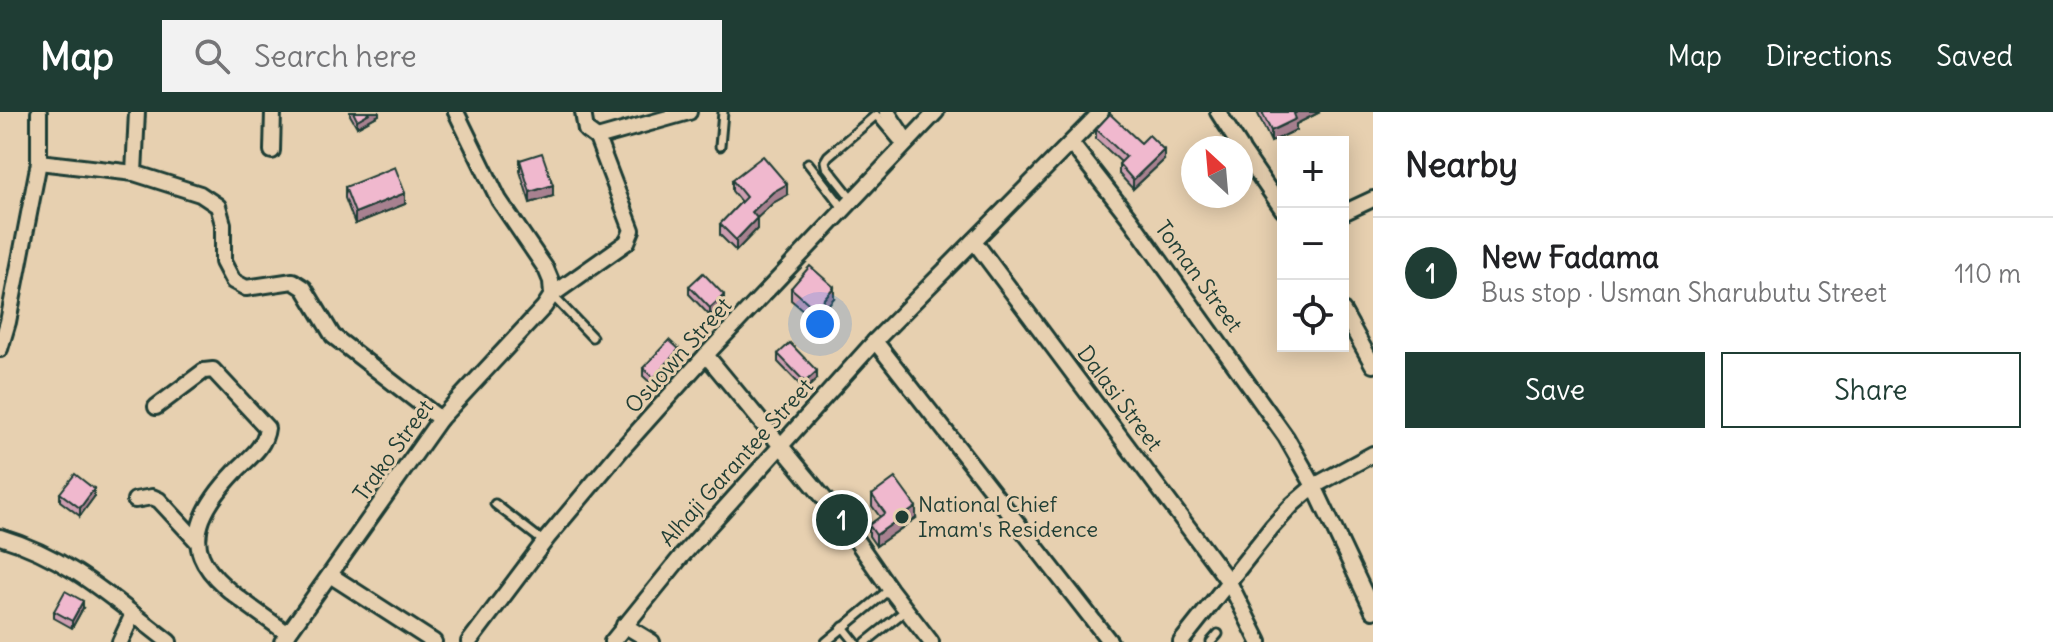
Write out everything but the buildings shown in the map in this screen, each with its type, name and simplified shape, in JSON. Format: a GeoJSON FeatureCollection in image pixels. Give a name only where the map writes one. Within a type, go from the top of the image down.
{"type":"FeatureCollection","features":[{"type":"Feature","properties":{"kind":"street"},"geometry":{"type":"LineString","coordinates":[[0,349],[39,162],[39,112]]}},
{"type":"Feature","properties":{"kind":"street"},"geometry":{"type":"LineString","coordinates":[[134,173],[137,112]]}},
{"type":"Feature","properties":{"kind":"street"},"geometry":{"type":"LineString","coordinates":[[272,151],[273,112]]}},
{"type":"Feature","properties":{"kind":"street"},"geometry":{"type":"LineString","coordinates":[[456,112],[499,200],[546,269],[552,295]]}},
{"type":"Feature","properties":{"kind":"street","name":"Trako Street"},"geometry":{"type":"LineString","coordinates":[[285,638],[440,419],[552,295],[627,242],[632,230],[597,138],[586,130],[583,112]]}},
{"type":"Feature","properties":{"kind":"street"},"geometry":{"type":"LineString","coordinates":[[597,138],[689,112]]}},
{"type":"Feature","properties":{"kind":"street"},"geometry":{"type":"LineString","coordinates":[[887,112],[905,145]]}},
{"type":"Feature","properties":{"kind":"street","name":"Osuown Street"},"geometry":{"type":"LineString","coordinates":[[469,642],[544,542],[706,355],[936,112]]}},
{"type":"Feature","properties":{"kind":"street","name":"Alhaji Garantee Street"},"geometry":{"type":"LineString","coordinates":[[612,642],[780,444],[875,341],[1101,112]]}},
{"type":"Feature","properties":{"kind":"street"},"geometry":{"type":"LineString","coordinates":[[1218,112],[1233,136]]}},
{"type":"Feature","properties":{"kind":"street","name":"Toman Street"},"geometry":{"type":"LineString","coordinates":[[1071,143],[1131,220],[1286,437],[1314,486],[1373,611]]}},
{"type":"Feature","properties":{"kind":"street"},"geometry":{"type":"LineString","coordinates":[[39,162],[134,173],[200,194],[218,206],[223,224],[223,262],[233,281],[246,288],[293,281],[304,288],[333,336],[440,419]]}},
{"type":"Feature","properties":{"kind":"street"},"geometry":{"type":"LineString","coordinates":[[1253,166],[1282,208]]}},
{"type":"Feature","properties":{"kind":"street"},"geometry":{"type":"LineString","coordinates":[[1349,211],[1371,204]]}},
{"type":"Feature","properties":{"kind":"street","name":"Dalasi Street"},"geometry":{"type":"LineString","coordinates":[[974,241],[1229,582],[1259,642]]}},
{"type":"Feature","properties":{"kind":"street"},"geometry":{"type":"LineString","coordinates":[[1349,322],[1373,365]]}},
{"type":"Feature","properties":{"kind":"street"},"geometry":{"type":"LineString","coordinates":[[875,341],[1110,642]]}},
{"type":"Feature","properties":{"kind":"street"},"geometry":{"type":"LineString","coordinates":[[706,355],[842,520],[931,642]]}},
{"type":"Feature","properties":{"kind":"street"},"geometry":{"type":"LineString","coordinates":[[156,407],[208,369],[224,380],[267,428],[265,441],[226,482],[200,521],[196,540]]}},
{"type":"Feature","properties":{"kind":"street"},"geometry":{"type":"LineString","coordinates":[[1181,642],[1272,527],[1314,486],[1373,454]]}},
{"type":"Feature","properties":{"kind":"street"},"geometry":{"type":"LineString","coordinates":[[135,500],[152,497],[159,500],[196,540],[201,558],[217,581],[285,638]]}},
{"type":"Feature","properties":{"kind":"street"},"geometry":{"type":"LineString","coordinates":[[0,537],[27,545],[72,567],[169,642]]}},
{"type":"Feature","properties":{"kind":"street"},"geometry":{"type":"LineString","coordinates":[[330,575],[434,642]]}},
{"type":"Feature","properties":{"kind":"street"},"geometry":{"type":"LineString","coordinates":[[120,642],[133,614]]}},
{"type":"Feature","properties":{"kind":"street"},"geometry":{"type":"LineString","coordinates":[[624,625],[652,642]]}},
{"type":"Feature","properties":{"kind":"lane"},"geometry":{"type":"LineString","coordinates":[[720,146],[723,112]]}},
{"type":"Feature","properties":{"kind":"lane"},"geometry":{"type":"LineString","coordinates":[[848,204],[826,166],[828,156],[876,115],[905,145]]}},
{"type":"Feature","properties":{"kind":"lane"},"geometry":{"type":"LineString","coordinates":[[808,163],[848,204]]}},
{"type":"Feature","properties":{"kind":"lane"},"geometry":{"type":"LineString","coordinates":[[552,295],[592,337]]}},
{"type":"Feature","properties":{"kind":"lane"},"geometry":{"type":"LineString","coordinates":[[495,504],[544,542]]}},
{"type":"Feature","properties":{"kind":"lane"},"geometry":{"type":"LineString","coordinates":[[826,642],[890,589]]}},
{"type":"Feature","properties":{"kind":"lane"},"geometry":{"type":"LineString","coordinates":[[866,642],[906,610]]}},
{"type":"Feature","properties":{"kind":"lane"},"geometry":{"type":"LineString","coordinates":[[843,627],[855,642]]}},
{"type":"Feature","properties":{"kind":"lane"},"geometry":{"type":"LineString","coordinates":[[1211,642],[1218,634]]}},
{"type":"Feature","properties":{"kind":"place","name":"National Chief Imam's Residence"},"geometry":{"type":"Point","coordinates":[902,517]}},
{"type":"Feature","properties":{"kind":"place","name":"New Fadama"},"geometry":{"type":"Point","coordinates":[842,520]}}]}
